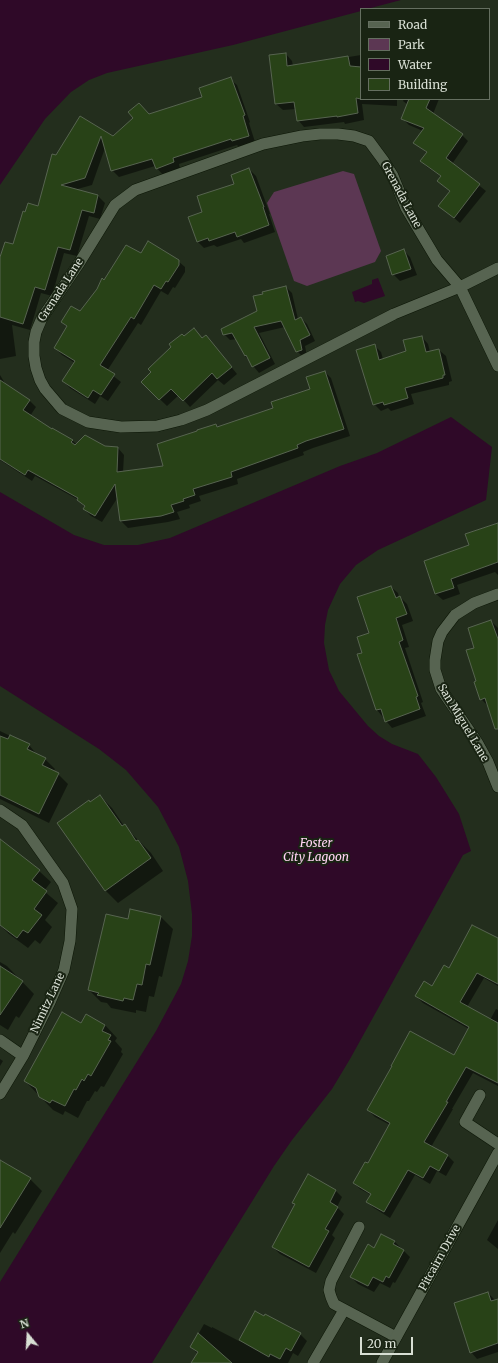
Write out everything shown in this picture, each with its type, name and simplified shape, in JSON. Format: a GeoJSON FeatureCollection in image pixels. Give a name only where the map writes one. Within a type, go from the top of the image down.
{"type":"FeatureCollection","features":[{"type":"Feature","properties":{"kind":"street","name":"Grenada Lane"},"geometry":{"type":"LineString","coordinates":[[460,287],[437,260],[406,208],[394,176],[369,141],[354,136],[338,134],[302,136],[264,144],[135,190],[115,205],[78,265],[42,318],[36,332],[34,342],[36,368],[45,389],[62,409],[88,422],[121,427],[157,426],[181,420],[207,410],[394,314],[460,287],[498,268]]}},
{"type":"Feature","properties":{"kind":"street"},"geometry":{"type":"LineString","coordinates":[[460,287],[498,366]]}},
{"type":"Feature","properties":{"kind":"street","name":"San Miguel Lane"},"geometry":{"type":"LineString","coordinates":[[498,594],[474,603],[455,615],[442,632],[438,641],[435,670],[442,689],[477,742],[490,767],[498,787]]}},
{"type":"Feature","properties":{"kind":"street","name":"Nimitz Lane"},"geometry":{"type":"LineString","coordinates":[[0,810],[22,825],[63,883],[72,909],[70,941],[64,970],[24,1056],[0,1094]]}},
{"type":"Feature","properties":{"kind":"street"},"geometry":{"type":"LineString","coordinates":[[0,1040],[24,1056]]}},
{"type":"Feature","properties":{"kind":"street"},"geometry":{"type":"LineString","coordinates":[[480,1095],[465,1122],[498,1144]]}},
{"type":"Feature","properties":{"kind":"street","name":"Pitcairn Drive"},"geometry":{"type":"LineString","coordinates":[[382,1363],[498,1153]]}},
{"type":"Feature","properties":{"kind":"street"},"geometry":{"type":"LineString","coordinates":[[359,1227],[331,1281],[329,1290],[334,1304],[396,1337]]}},
{"type":"Feature","properties":{"kind":"street"},"geometry":{"type":"LineString","coordinates":[[313,1363],[344,1310]]}},
{"type":"Feature","properties":{"kind":"green space"},"geometry":{"type":"Polygon","coordinates":[[[343,171],[354,174],[381,251],[375,262],[307,286],[294,281],[267,203],[274,192],[343,171]]]}},
{"type":"Feature","properties":{"kind":"water"},"geometry":{"type":"Polygon","coordinates":[[[0,0],[401,0],[371,8],[360,8],[360,11],[233,45],[107,73],[89,80],[71,92],[45,119],[0,185],[0,0]]]}},
{"type":"Feature","properties":{"kind":"water"},"geometry":{"type":"Polygon","coordinates":[[[378,278],[385,296],[364,303],[358,301],[355,302],[352,292],[372,284],[372,280],[378,278]]]}},
{"type":"Feature","properties":{"kind":"water","name":"Foster City Lagoon"},"geometry":{"type":"Polygon","coordinates":[[[451,417],[492,447],[486,500],[378,550],[356,565],[340,584],[328,610],[324,643],[329,670],[339,691],[368,726],[379,736],[392,744],[418,754],[436,777],[459,814],[471,851],[463,855],[332,1089],[292,1140],[274,1166],[152,1363],[0,1363],[0,1282],[156,1031],[181,984],[188,961],[192,936],[192,914],[188,881],[179,847],[158,807],[126,770],[99,749],[0,686],[0,492],[74,535],[104,545],[138,545],[170,538],[340,466],[377,453],[451,417]]]}},
{"type":"Feature","properties":{"kind":"building"},"geometry":{"type":"Polygon","coordinates":[[[286,53],[287,66],[348,56],[350,66],[360,67],[360,99],[356,98],[358,113],[337,117],[297,121],[294,102],[275,104],[269,55],[286,53]]]}},
{"type":"Feature","properties":{"kind":"building"},"geometry":{"type":"Polygon","coordinates":[[[231,77],[245,115],[243,116],[249,136],[232,141],[231,139],[173,158],[174,162],[156,169],[152,159],[111,171],[101,136],[85,178],[61,185],[98,195],[94,213],[82,210],[70,250],[58,247],[45,290],[35,287],[23,324],[0,317],[0,257],[5,242],[13,244],[23,211],[25,212],[28,203],[38,206],[52,154],[56,155],[80,116],[113,136],[133,118],[128,112],[139,103],[149,114],[202,97],[199,88],[231,77]]]}},
{"type":"Feature","properties":{"kind":"building"},"geometry":{"type":"Polygon","coordinates":[[[409,100],[430,100],[426,108],[463,134],[446,158],[480,184],[454,218],[438,206],[450,191],[437,181],[441,176],[420,161],[427,152],[413,143],[424,128],[401,119],[409,100]]]}},
{"type":"Feature","properties":{"kind":"building"},"geometry":{"type":"Polygon","coordinates":[[[249,168],[264,207],[269,225],[237,237],[235,232],[209,241],[208,238],[197,242],[188,217],[202,212],[197,196],[234,184],[231,175],[249,168]]]}},
{"type":"Feature","properties":{"kind":"building"},"geometry":{"type":"Polygon","coordinates":[[[148,241],[179,260],[179,265],[168,282],[166,281],[161,289],[154,285],[134,319],[131,317],[100,365],[115,374],[101,395],[93,390],[88,398],[62,381],[75,361],[54,348],[67,326],[61,322],[71,306],[80,311],[97,289],[102,278],[104,280],[126,245],[141,253],[148,241]]]}},
{"type":"Feature","properties":{"kind":"building"},"geometry":{"type":"Polygon","coordinates":[[[404,249],[411,269],[392,275],[386,256],[404,249]]]}},
{"type":"Feature","properties":{"kind":"building"},"geometry":{"type":"Polygon","coordinates":[[[286,286],[295,320],[301,317],[310,335],[300,340],[302,350],[296,352],[281,321],[254,327],[270,358],[252,367],[232,333],[223,335],[221,329],[257,311],[253,296],[263,294],[262,292],[286,286]]]}},
{"type":"Feature","properties":{"kind":"building"},"geometry":{"type":"Polygon","coordinates":[[[194,328],[202,338],[206,335],[232,367],[217,379],[212,373],[183,401],[171,389],[159,400],[141,382],[151,372],[148,369],[171,347],[169,344],[182,334],[184,336],[194,328]]]}},
{"type":"Feature","properties":{"kind":"building"},"geometry":{"type":"Polygon","coordinates":[[[422,336],[426,352],[439,349],[445,375],[443,375],[443,378],[405,388],[408,398],[384,405],[383,402],[373,405],[356,350],[375,344],[379,360],[406,351],[403,340],[422,336]]]}},
{"type":"Feature","properties":{"kind":"building"},"geometry":{"type":"Polygon","coordinates":[[[325,371],[344,429],[306,441],[297,445],[298,448],[231,472],[232,477],[193,489],[195,495],[183,499],[184,501],[171,505],[174,512],[161,516],[120,521],[115,484],[95,516],[83,509],[85,506],[77,500],[78,498],[28,470],[25,475],[0,459],[0,380],[30,400],[23,410],[52,429],[73,440],[71,442],[75,445],[85,435],[105,446],[118,447],[117,472],[163,466],[157,444],[216,424],[217,427],[273,408],[271,402],[310,389],[306,377],[325,371]]]}},
{"type":"Feature","properties":{"kind":"building"},"geometry":{"type":"Polygon","coordinates":[[[498,523],[498,562],[451,579],[454,588],[435,594],[424,561],[469,545],[465,534],[498,523]]]}},
{"type":"Feature","properties":{"kind":"building"},"geometry":{"type":"Polygon","coordinates":[[[391,586],[396,598],[400,596],[407,614],[396,618],[403,640],[399,642],[418,696],[416,697],[420,709],[385,722],[381,709],[376,710],[357,654],[362,653],[357,637],[369,633],[357,597],[391,586]]]}},
{"type":"Feature","properties":{"kind":"building"},"geometry":{"type":"Polygon","coordinates":[[[491,620],[498,639],[498,729],[495,729],[485,698],[480,700],[474,682],[476,681],[466,650],[474,648],[468,628],[491,620]]]}},
{"type":"Feature","properties":{"kind":"building"},"geometry":{"type":"Polygon","coordinates":[[[10,735],[30,744],[27,749],[46,758],[42,765],[59,773],[39,814],[0,795],[0,736],[8,739],[10,735]]]}},
{"type":"Feature","properties":{"kind":"building"},"geometry":{"type":"Polygon","coordinates":[[[100,795],[122,826],[125,824],[136,841],[138,840],[151,858],[105,891],[57,823],[89,800],[90,802],[100,795]]]}},
{"type":"Feature","properties":{"kind":"building"},"geometry":{"type":"Polygon","coordinates":[[[0,839],[40,870],[32,880],[47,891],[34,909],[42,915],[28,933],[23,930],[17,938],[0,925],[0,839]]]}},
{"type":"Feature","properties":{"kind":"building"},"geometry":{"type":"Polygon","coordinates":[[[130,909],[161,916],[150,965],[146,964],[142,985],[137,984],[133,1000],[124,998],[123,1001],[97,995],[99,993],[88,990],[106,914],[128,919],[130,909]]]}},
{"type":"Feature","properties":{"kind":"building"},"geometry":{"type":"Polygon","coordinates":[[[472,925],[498,938],[498,984],[477,973],[460,1002],[498,1023],[498,1083],[466,1067],[446,1102],[448,1102],[424,1142],[448,1155],[439,1171],[430,1166],[423,1178],[408,1170],[384,1212],[366,1202],[371,1194],[353,1183],[365,1162],[368,1163],[390,1123],[367,1110],[410,1031],[454,1055],[469,1027],[415,996],[424,981],[432,986],[444,965],[449,968],[472,925]]]}},
{"type":"Feature","properties":{"kind":"building"},"geometry":{"type":"Polygon","coordinates":[[[0,966],[23,981],[0,1015],[0,966]]]}},
{"type":"Feature","properties":{"kind":"building"},"geometry":{"type":"Polygon","coordinates":[[[62,1012],[81,1023],[86,1014],[105,1025],[102,1031],[111,1035],[108,1040],[111,1041],[91,1076],[88,1074],[84,1081],[82,1079],[76,1090],[74,1089],[65,1106],[52,1100],[50,1103],[39,1097],[36,1088],[24,1081],[62,1012]]]}},
{"type":"Feature","properties":{"kind":"building"},"geometry":{"type":"Polygon","coordinates":[[[0,1160],[31,1178],[0,1228],[0,1160]]]}},
{"type":"Feature","properties":{"kind":"building"},"geometry":{"type":"Polygon","coordinates":[[[308,1174],[336,1190],[330,1202],[338,1207],[325,1229],[329,1231],[309,1267],[272,1247],[295,1204],[292,1203],[308,1174]]]}},
{"type":"Feature","properties":{"kind":"building"},"geometry":{"type":"Polygon","coordinates":[[[381,1234],[395,1241],[393,1244],[404,1250],[389,1278],[386,1276],[383,1282],[373,1277],[368,1286],[350,1277],[368,1244],[374,1248],[381,1234]]]}},
{"type":"Feature","properties":{"kind":"building"},"geometry":{"type":"Polygon","coordinates":[[[488,1292],[491,1301],[498,1299],[498,1343],[470,1353],[454,1303],[488,1292]]]}},
{"type":"Feature","properties":{"kind":"building"},"geometry":{"type":"Polygon","coordinates":[[[255,1311],[264,1316],[265,1314],[301,1333],[291,1351],[286,1348],[280,1359],[270,1354],[269,1357],[239,1340],[255,1311]]]}},
{"type":"Feature","properties":{"kind":"building"},"geometry":{"type":"Polygon","coordinates":[[[198,1333],[232,1363],[191,1363],[198,1352],[190,1347],[198,1333]]]}}]}
